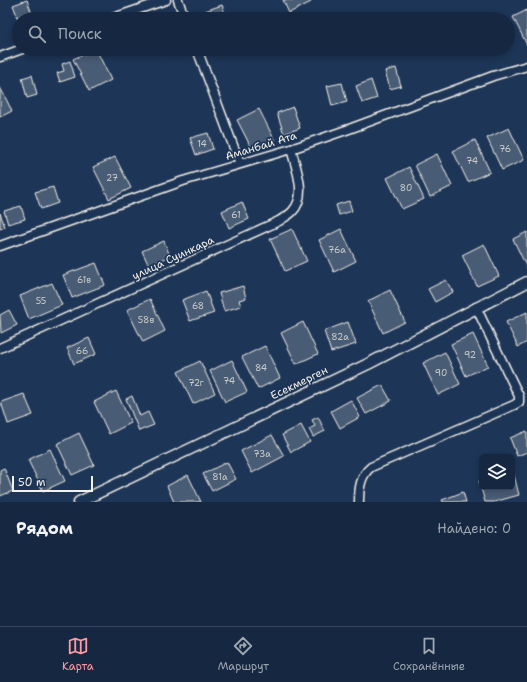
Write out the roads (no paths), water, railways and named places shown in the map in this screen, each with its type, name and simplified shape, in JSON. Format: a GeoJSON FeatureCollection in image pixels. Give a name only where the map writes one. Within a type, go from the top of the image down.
{"type":"FeatureCollection","features":[{"type":"Feature","properties":{"kind":"street"},"geometry":{"type":"LineString","coordinates":[[131,12],[166,0]]}},
{"type":"Feature","properties":{"kind":"street"},"geometry":{"type":"LineString","coordinates":[[178,0],[183,12]]}},
{"type":"Feature","properties":{"kind":"street"},"geometry":{"type":"LineString","coordinates":[[0,56],[12,52]]}},
{"type":"Feature","properties":{"kind":"street"},"geometry":{"type":"LineString","coordinates":[[200,56],[240,164]]}},
{"type":"Feature","properties":{"kind":"street","name":"Аманбай Ата"},"geometry":{"type":"LineString","coordinates":[[0,246],[183,181],[292,149],[493,76],[527,66]]}},
{"type":"Feature","properties":{"kind":"street","name":"улица Суинкара"},"geometry":{"type":"LineString","coordinates":[[0,348],[279,221],[292,212],[298,205],[301,193],[292,149]]}},
{"type":"Feature","properties":{"kind":"street","name":"Eсекмерген"},"geometry":{"type":"LineString","coordinates":[[79,502],[368,364],[527,282]]}},
{"type":"Feature","properties":{"kind":"street"},"geometry":{"type":"LineString","coordinates":[[359,502],[359,490],[364,475],[371,467],[514,406],[519,402],[519,396],[476,307]]}}]}
